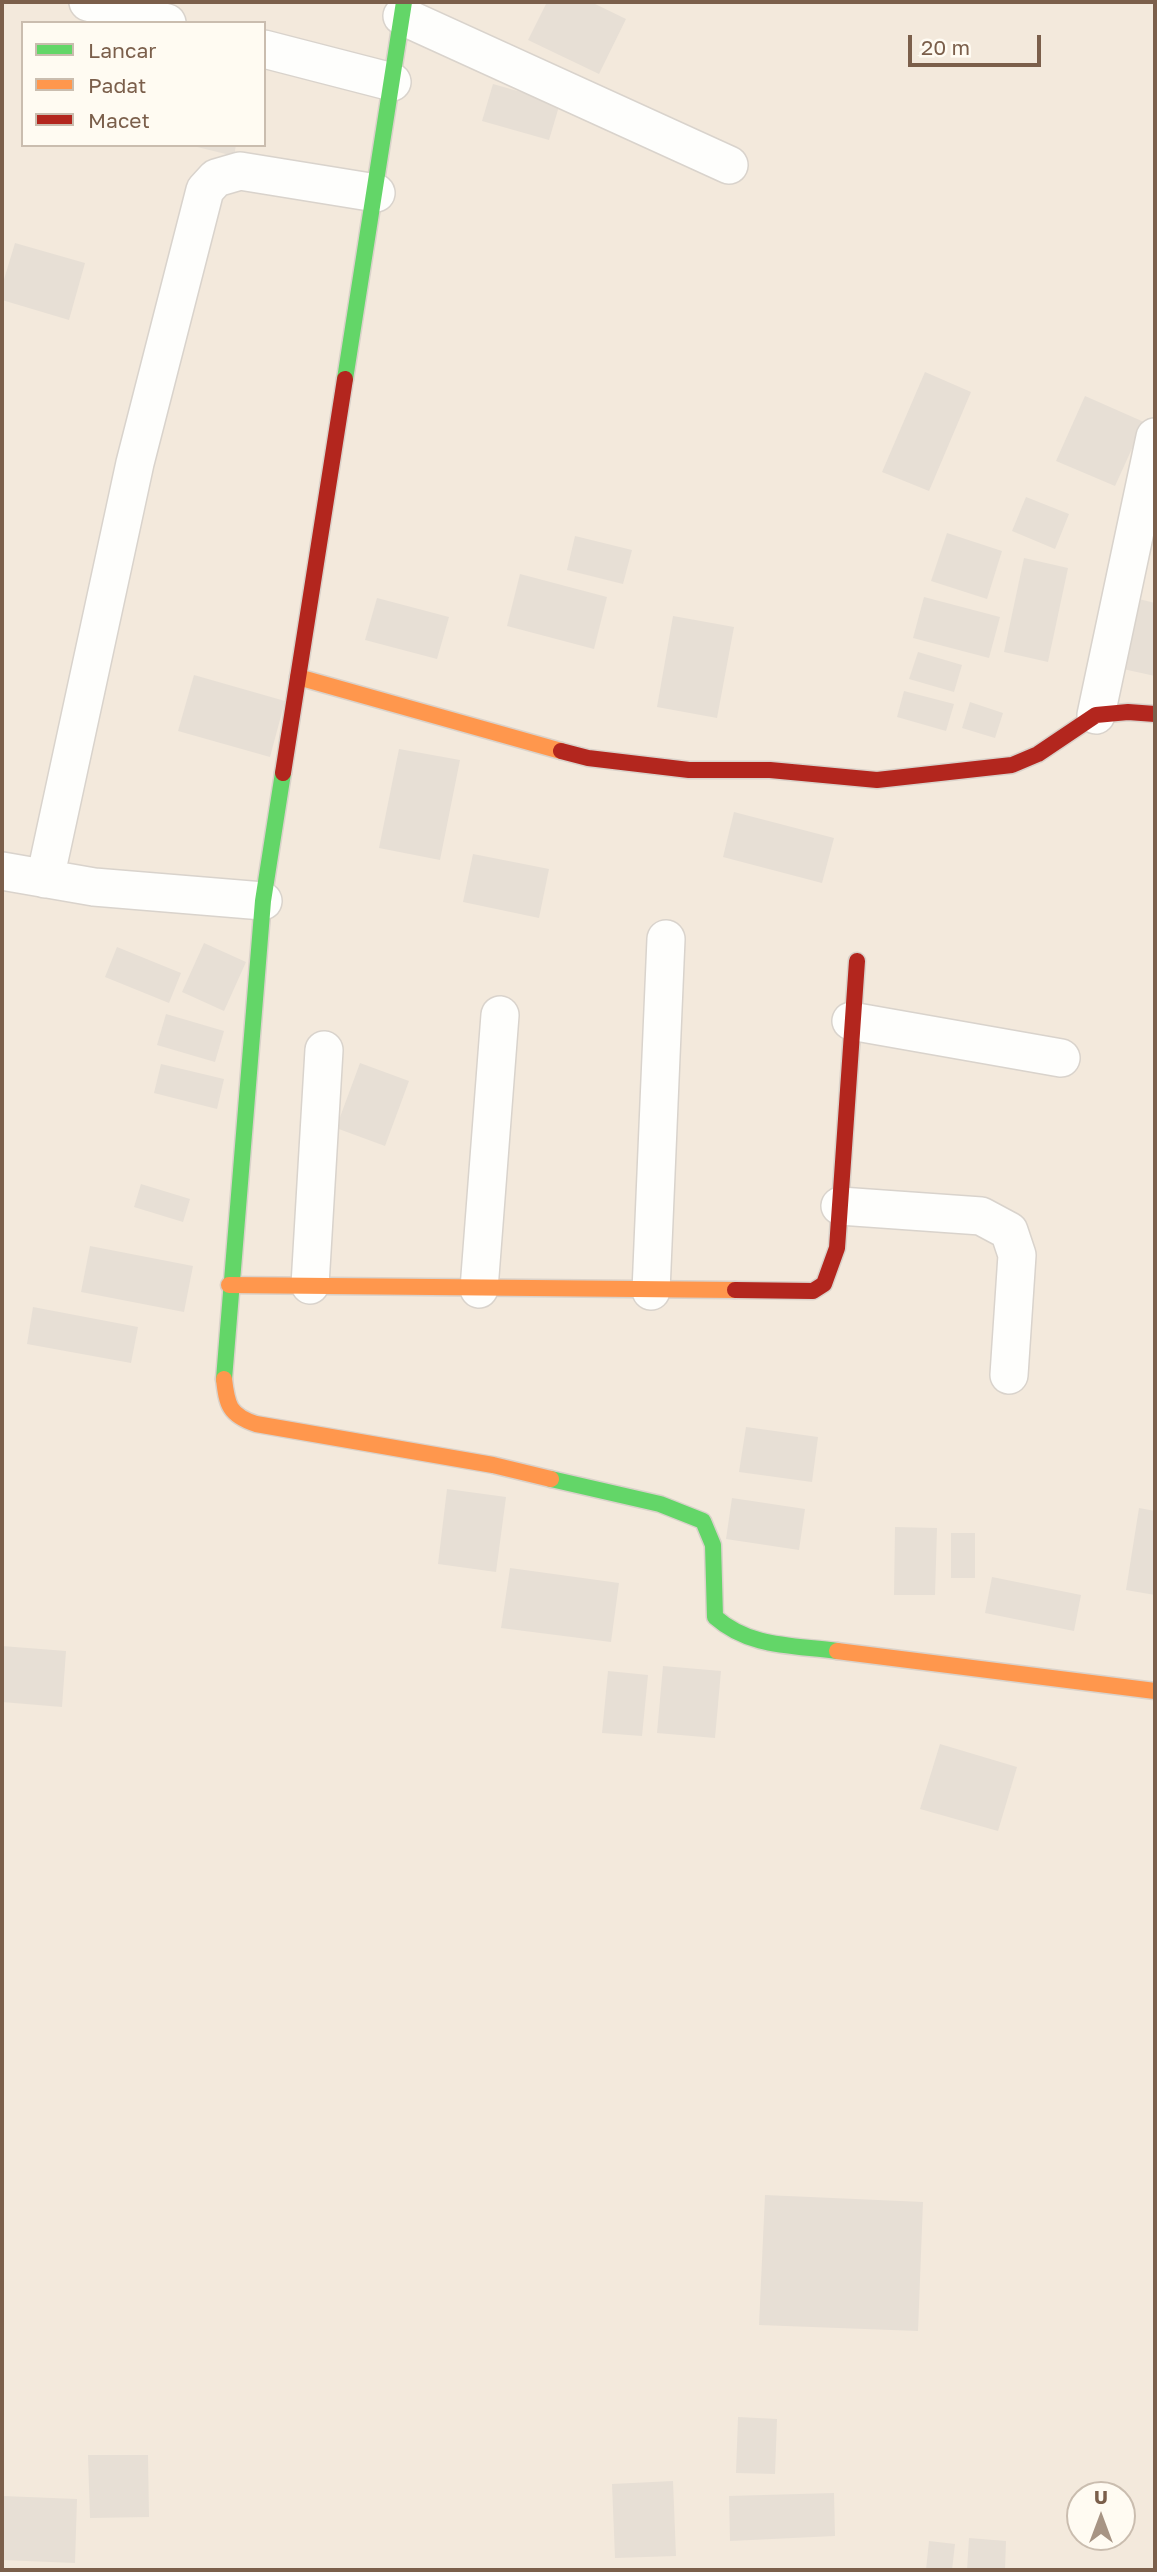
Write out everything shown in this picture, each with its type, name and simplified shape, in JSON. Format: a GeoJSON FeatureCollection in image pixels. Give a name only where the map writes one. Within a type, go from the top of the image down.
{"type":"FeatureCollection","features":[{"type":"Feature","properties":{"kind":"street"},"geometry":{"type":"LineString","coordinates":[[88,2],[159,21]]}},
{"type":"Feature","properties":{"kind":"street"},"geometry":{"type":"LineString","coordinates":[[729,165],[698,154],[403,9],[263,901],[229,1285],[223,1392],[227,1404],[241,1419],[493,1465],[660,1504],[703,1521],[713,1545],[715,1617],[732,1632],[758,1641],[1155,1691]]}},
{"type":"Feature","properties":{"kind":"street"},"geometry":{"type":"LineString","coordinates":[[266,49],[392,82]]}},
{"type":"Feature","properties":{"kind":"street"},"geometry":{"type":"LineString","coordinates":[[45,878],[135,463],[205,190],[216,178],[240,171],[376,193]]}},
{"type":"Feature","properties":{"kind":"street"},"geometry":{"type":"LineString","coordinates":[[1096,716],[1148,489],[1155,437]]}},
{"type":"Feature","properties":{"kind":"street"},"geometry":{"type":"LineString","coordinates":[[298,677],[588,758],[689,770],[770,770],[877,780],[1012,765],[1038,754],[1096,716],[1128,712],[1155,714]]}},
{"type":"Feature","properties":{"kind":"street"},"geometry":{"type":"LineString","coordinates":[[2,871],[94,887],[263,901]]}},
{"type":"Feature","properties":{"kind":"street"},"geometry":{"type":"LineString","coordinates":[[651,1291],[666,939]]}},
{"type":"Feature","properties":{"kind":"street"},"geometry":{"type":"LineString","coordinates":[[229,1285],[813,1291],[824,1284],[832,1270],[840,1206],[856,961]]}},
{"type":"Feature","properties":{"kind":"street"},"geometry":{"type":"LineString","coordinates":[[480,1289],[500,1015]]}},
{"type":"Feature","properties":{"kind":"street"},"geometry":{"type":"LineString","coordinates":[[851,1021],[1061,1058]]}},
{"type":"Feature","properties":{"kind":"street"},"geometry":{"type":"LineString","coordinates":[[310,1285],[324,1050]]}},
{"type":"Feature","properties":{"kind":"street"},"geometry":{"type":"LineString","coordinates":[[840,1206],[981,1216],[1009,1231],[1017,1255],[1009,1375]]}},
{"type":"Feature","properties":{"kind":"shaded area"},"geometry":{"type":"Polygon","coordinates":[[[2,2],[1155,2],[1155,2570],[2,2570],[2,2]]]}},
{"type":"Feature","properties":{"kind":"building"},"geometry":{"type":"Polygon","coordinates":[[[547,2],[591,2],[626,19],[599,74],[528,40],[547,2]]]}},
{"type":"Feature","properties":{"kind":"building"},"geometry":{"type":"Polygon","coordinates":[[[493,84],[560,103],[549,140],[482,121],[493,84]]]}},
{"type":"Feature","properties":{"kind":"building"},"geometry":{"type":"Polygon","coordinates":[[[197,147],[236,147],[234,156],[197,147]]]}},
{"type":"Feature","properties":{"kind":"building"},"geometry":{"type":"Polygon","coordinates":[[[15,243],[85,263],[69,320],[2,300],[2,286],[15,243]]]}},
{"type":"Feature","properties":{"kind":"building"},"geometry":{"type":"Polygon","coordinates":[[[925,372],[971,392],[929,491],[882,472],[925,372]]]}},
{"type":"Feature","properties":{"kind":"building"},"geometry":{"type":"Polygon","coordinates":[[[1085,396],[1144,422],[1115,486],[1056,461],[1085,396]]]}},
{"type":"Feature","properties":{"kind":"building"},"geometry":{"type":"Polygon","coordinates":[[[1026,497],[1069,514],[1055,549],[1012,531],[1026,497]]]}},
{"type":"Feature","properties":{"kind":"building"},"geometry":{"type":"Polygon","coordinates":[[[947,533],[1002,551],[987,599],[931,581],[947,533]]]}},
{"type":"Feature","properties":{"kind":"building"},"geometry":{"type":"Polygon","coordinates":[[[575,536],[632,550],[623,584],[567,570],[575,536]]]}},
{"type":"Feature","properties":{"kind":"building"},"geometry":{"type":"Polygon","coordinates":[[[1024,558],[1068,568],[1048,662],[1004,652],[1024,558]]]}},
{"type":"Feature","properties":{"kind":"building"},"geometry":{"type":"Polygon","coordinates":[[[520,574],[607,597],[594,649],[507,626],[520,574]]]}},
{"type":"Feature","properties":{"kind":"building"},"geometry":{"type":"Polygon","coordinates":[[[924,597],[1000,617],[989,658],[913,638],[924,597]]]}},
{"type":"Feature","properties":{"kind":"building"},"geometry":{"type":"Polygon","coordinates":[[[377,598],[449,617],[437,659],[365,640],[377,598]]]}},
{"type":"Feature","properties":{"kind":"building"},"geometry":{"type":"Polygon","coordinates":[[[1139,599],[1155,603],[1155,676],[1123,669],[1139,599]]]}},
{"type":"Feature","properties":{"kind":"building"},"geometry":{"type":"Polygon","coordinates":[[[673,616],[734,627],[717,718],[657,707],[673,616]]]}},
{"type":"Feature","properties":{"kind":"building"},"geometry":{"type":"Polygon","coordinates":[[[918,652],[962,665],[954,692],[909,679],[918,652]]]}},
{"type":"Feature","properties":{"kind":"building"},"geometry":{"type":"Polygon","coordinates":[[[194,675],[285,701],[270,757],[178,731],[194,675]]]}},
{"type":"Feature","properties":{"kind":"building"},"geometry":{"type":"Polygon","coordinates":[[[904,691],[954,704],[946,731],[897,717],[904,691]]]}},
{"type":"Feature","properties":{"kind":"building"},"geometry":{"type":"Polygon","coordinates":[[[970,702],[1003,713],[995,738],[962,728],[970,702]]]}},
{"type":"Feature","properties":{"kind":"building"},"geometry":{"type":"Polygon","coordinates":[[[399,749],[460,760],[440,860],[379,848],[399,749]]]}},
{"type":"Feature","properties":{"kind":"building"},"geometry":{"type":"Polygon","coordinates":[[[734,812],[834,838],[822,883],[723,857],[734,812]]]}},
{"type":"Feature","properties":{"kind":"building"},"geometry":{"type":"Polygon","coordinates":[[[473,854],[549,869],[539,918],[463,902],[473,854]]]}},
{"type":"Feature","properties":{"kind":"building"},"geometry":{"type":"Polygon","coordinates":[[[204,943],[246,962],[224,1011],[182,992],[204,943]]]}},
{"type":"Feature","properties":{"kind":"building"},"geometry":{"type":"Polygon","coordinates":[[[117,947],[181,973],[169,1003],[105,977],[117,947]]]}},
{"type":"Feature","properties":{"kind":"building"},"geometry":{"type":"Polygon","coordinates":[[[166,1014],[224,1031],[215,1062],[157,1045],[166,1014]]]}},
{"type":"Feature","properties":{"kind":"building"},"geometry":{"type":"Polygon","coordinates":[[[360,1063],[409,1081],[385,1146],[336,1128],[360,1063]]]}},
{"type":"Feature","properties":{"kind":"building"},"geometry":{"type":"Polygon","coordinates":[[[161,1064],[224,1079],[217,1109],[154,1093],[161,1064]]]}},
{"type":"Feature","properties":{"kind":"building"},"geometry":{"type":"Polygon","coordinates":[[[141,1184],[190,1199],[183,1222],[134,1207],[141,1184]]]}},
{"type":"Feature","properties":{"kind":"building"},"geometry":{"type":"Polygon","coordinates":[[[90,1246],[193,1266],[184,1312],[81,1292],[90,1246]]]}},
{"type":"Feature","properties":{"kind":"building"},"geometry":{"type":"Polygon","coordinates":[[[33,1307],[138,1327],[131,1363],[27,1344],[33,1307]]]}},
{"type":"Feature","properties":{"kind":"building"},"geometry":{"type":"Polygon","coordinates":[[[746,1427],[818,1437],[812,1482],[739,1472],[746,1427]]]}},
{"type":"Feature","properties":{"kind":"building"},"geometry":{"type":"Polygon","coordinates":[[[447,1489],[506,1497],[496,1572],[438,1564],[447,1489]]]}},
{"type":"Feature","properties":{"kind":"building"},"geometry":{"type":"Polygon","coordinates":[[[732,1498],[805,1509],[799,1550],[726,1539],[732,1498]]]}},
{"type":"Feature","properties":{"kind":"building"},"geometry":{"type":"Polygon","coordinates":[[[1139,1508],[1155,1511],[1155,1595],[1126,1590],[1139,1508]]]}},
{"type":"Feature","properties":{"kind":"building"},"geometry":{"type":"Polygon","coordinates":[[[895,1527],[937,1528],[935,1595],[894,1595],[895,1527]]]}},
{"type":"Feature","properties":{"kind":"building"},"geometry":{"type":"Polygon","coordinates":[[[951,1533],[975,1533],[975,1578],[951,1578],[951,1533]]]}},
{"type":"Feature","properties":{"kind":"building"},"geometry":{"type":"Polygon","coordinates":[[[510,1568],[619,1583],[611,1642],[501,1628],[510,1568]]]}},
{"type":"Feature","properties":{"kind":"building"},"geometry":{"type":"Polygon","coordinates":[[[992,1577],[1081,1595],[1074,1631],[985,1613],[992,1577]]]}},
{"type":"Feature","properties":{"kind":"building"},"geometry":{"type":"Polygon","coordinates":[[[2,1646],[66,1651],[62,1707],[2,1702],[2,1646]]]}},
{"type":"Feature","properties":{"kind":"building"},"geometry":{"type":"Polygon","coordinates":[[[663,1666],[721,1671],[715,1738],[657,1733],[663,1666]]]}},
{"type":"Feature","properties":{"kind":"building"},"geometry":{"type":"Polygon","coordinates":[[[608,1671],[648,1675],[642,1736],[602,1733],[608,1671]]]}},
{"type":"Feature","properties":{"kind":"building"},"geometry":{"type":"Polygon","coordinates":[[[940,1744],[1017,1767],[998,1831],[920,1809],[940,1744]]]}},
{"type":"Feature","properties":{"kind":"building"},"geometry":{"type":"Polygon","coordinates":[[[765,2195],[923,2202],[918,2331],[759,2325],[765,2195]]]}},
{"type":"Feature","properties":{"kind":"building"},"geometry":{"type":"Polygon","coordinates":[[[738,2417],[777,2419],[775,2474],[736,2473],[738,2417]]]}},
{"type":"Feature","properties":{"kind":"building"},"geometry":{"type":"Polygon","coordinates":[[[88,2455],[148,2455],[149,2517],[90,2518],[88,2455]]]}},
{"type":"Feature","properties":{"kind":"building"},"geometry":{"type":"Polygon","coordinates":[[[673,2481],[676,2556],[615,2558],[612,2484],[673,2481]]]}},
{"type":"Feature","properties":{"kind":"building"},"geometry":{"type":"Polygon","coordinates":[[[834,2493],[835,2536],[730,2541],[729,2496],[834,2493]]]}},
{"type":"Feature","properties":{"kind":"building"},"geometry":{"type":"Polygon","coordinates":[[[3,2496],[77,2499],[75,2563],[2,2560],[3,2496]]]}},
{"type":"Feature","properties":{"kind":"building"},"geometry":{"type":"Polygon","coordinates":[[[969,2538],[1006,2541],[1005,2570],[967,2570],[969,2538]]]}},
{"type":"Feature","properties":{"kind":"building"},"geometry":{"type":"Polygon","coordinates":[[[929,2541],[955,2544],[952,2570],[926,2570],[929,2541]]]}},
{"type":"Feature","properties":{"kind":"traffic: fast"},"geometry":{"type":"LineString","coordinates":[[345,379],[404,2]]}},
{"type":"Feature","properties":{"kind":"traffic: fast"},"geometry":{"type":"LineString","coordinates":[[224,1379],[263,901],[283,773]]}},
{"type":"Feature","properties":{"kind":"traffic: fast"},"geometry":{"type":"LineString","coordinates":[[551,1479],[660,1504],[703,1521],[713,1545],[715,1617],[728,1627],[757,1640],[837,1651]]}},
{"type":"Feature","properties":{"kind":"traffic: slow"},"geometry":{"type":"LineString","coordinates":[[298,677],[561,751]]}},
{"type":"Feature","properties":{"kind":"traffic: slow"},"geometry":{"type":"LineString","coordinates":[[229,1285],[735,1290]]}},
{"type":"Feature","properties":{"kind":"traffic: slow"},"geometry":{"type":"LineString","coordinates":[[224,1379],[231,1408],[240,1417],[256,1424],[493,1465],[551,1479]]}},
{"type":"Feature","properties":{"kind":"traffic: slow"},"geometry":{"type":"LineString","coordinates":[[837,1651],[1155,1691]]}},
{"type":"Feature","properties":{"kind":"traffic: jam"},"geometry":{"type":"LineString","coordinates":[[283,773],[345,379]]}},
{"type":"Feature","properties":{"kind":"traffic: jam"},"geometry":{"type":"LineString","coordinates":[[561,751],[588,758],[689,770],[770,770],[877,780],[1012,765],[1038,754],[1096,715],[1128,712],[1155,714]]}},
{"type":"Feature","properties":{"kind":"traffic: jam"},"geometry":{"type":"LineString","coordinates":[[735,1290],[813,1291],[824,1284],[837,1248],[857,961]]}}]}
